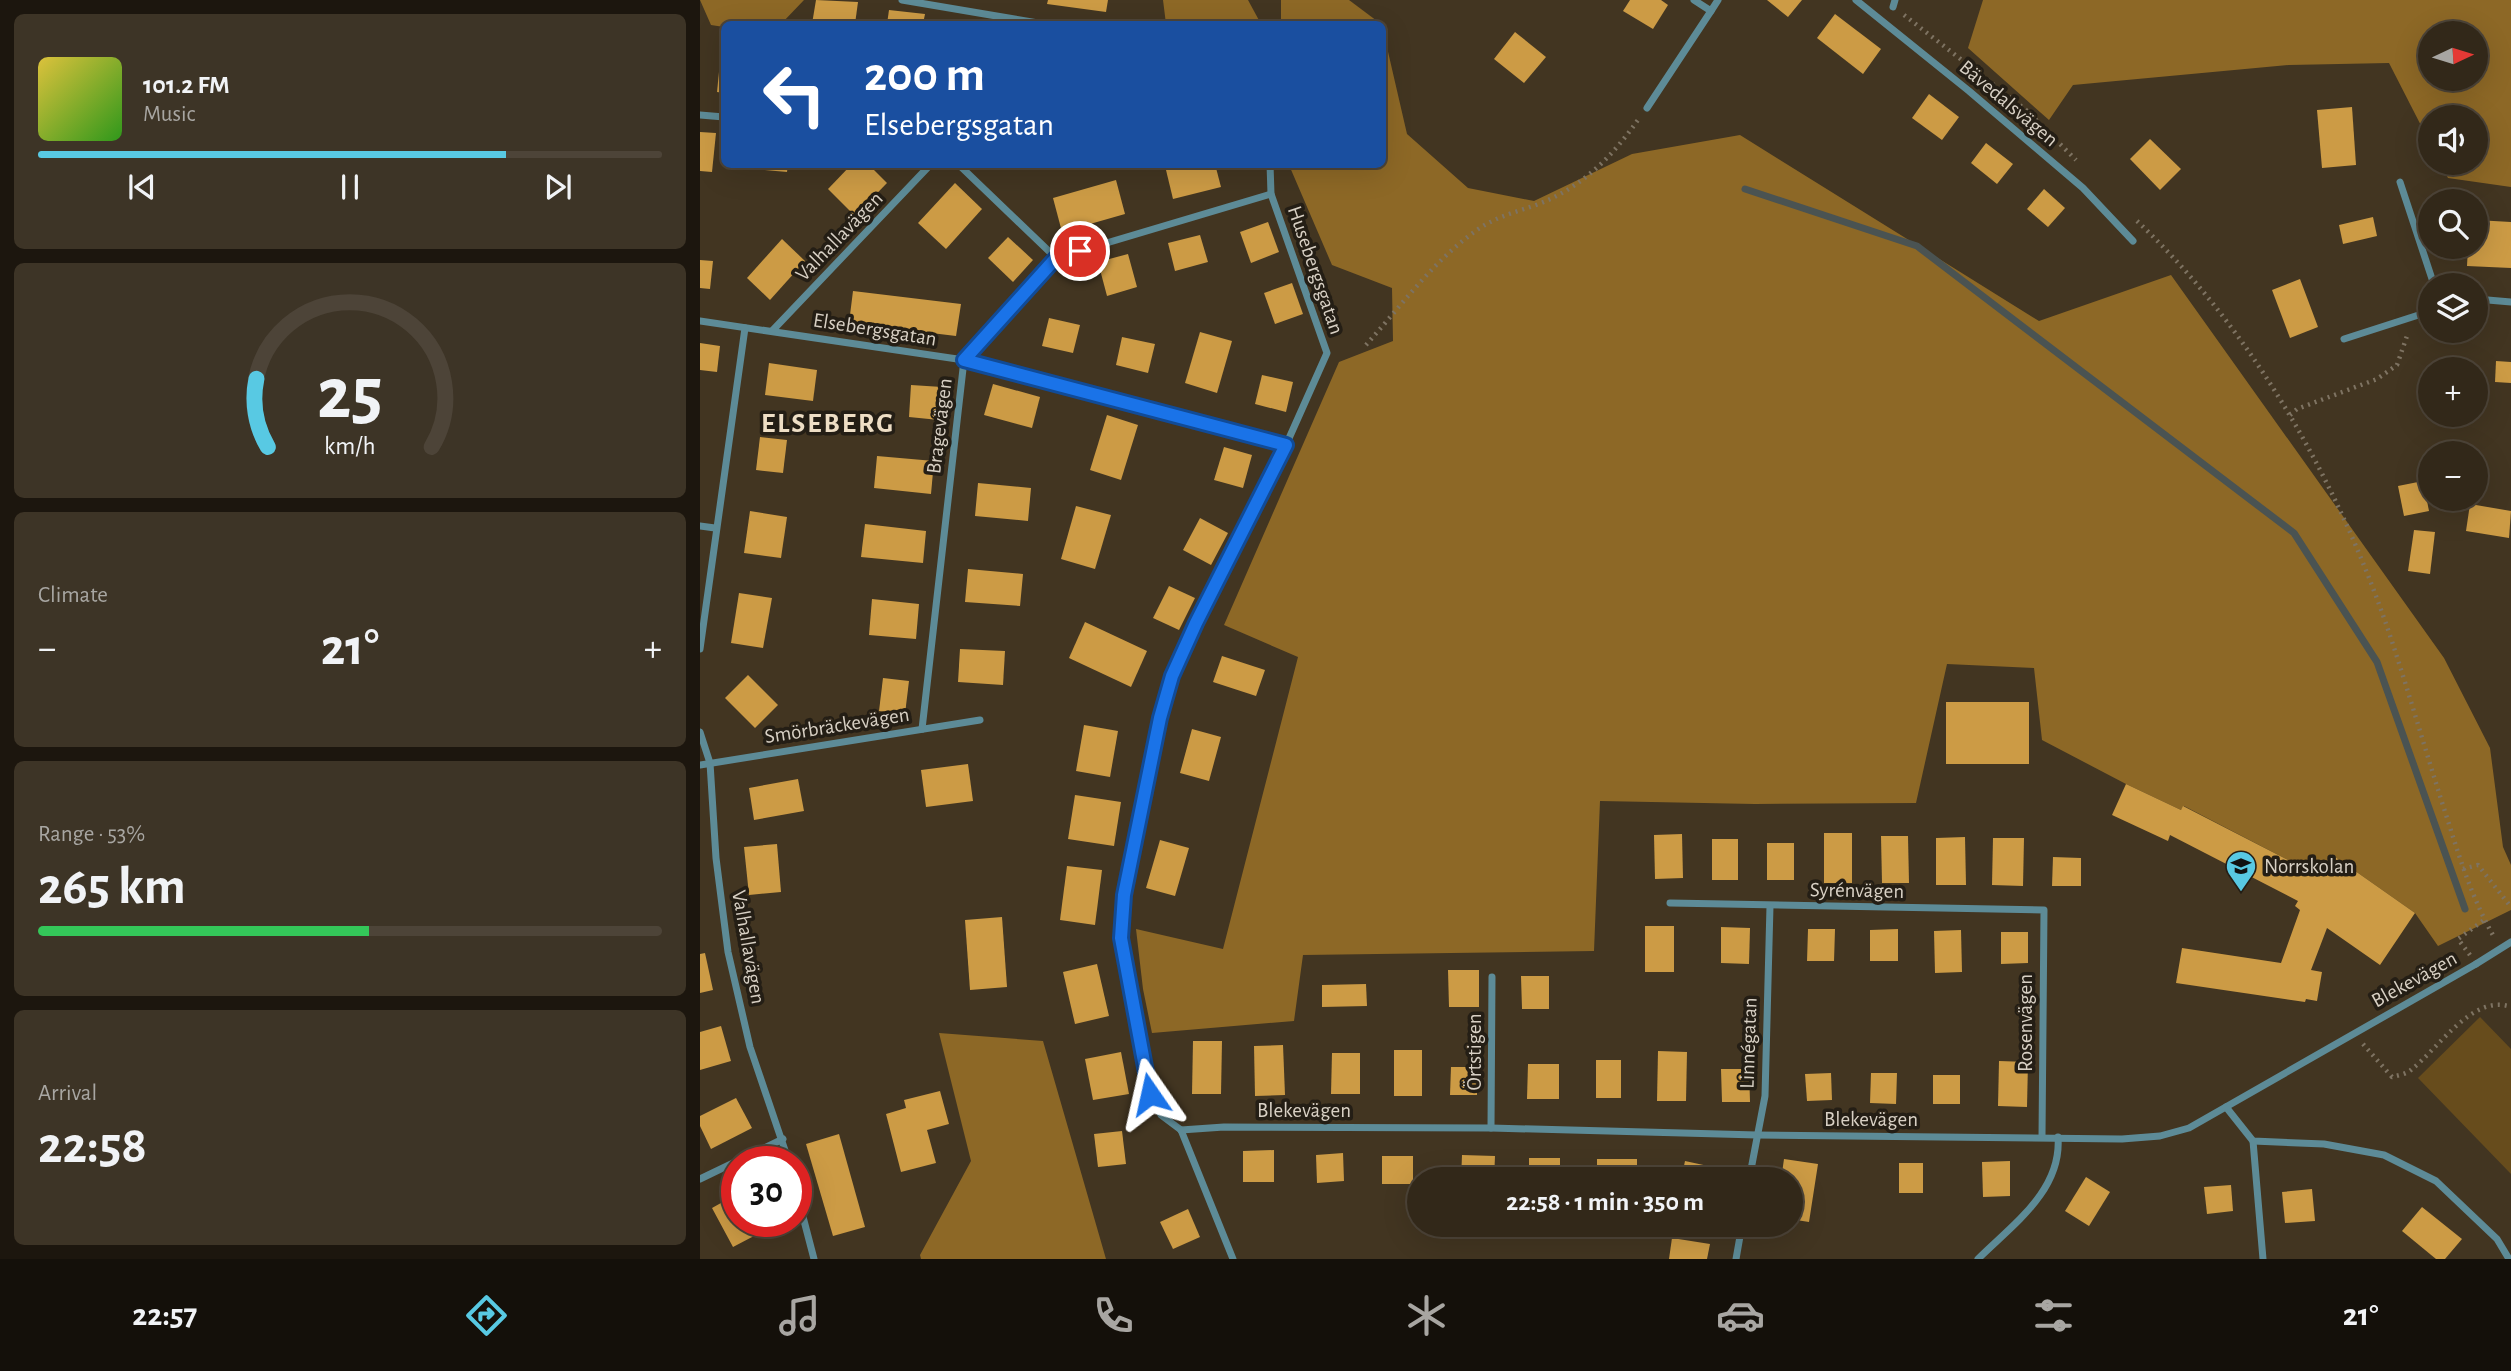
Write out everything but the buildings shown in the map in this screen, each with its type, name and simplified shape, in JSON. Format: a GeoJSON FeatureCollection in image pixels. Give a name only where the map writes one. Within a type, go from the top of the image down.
{"type":"FeatureCollection","features":[{"type":"Feature","properties":{"kind":"street"},"geometry":{"type":"LineString","coordinates":[[902,0],[1026,21]]}},
{"type":"Feature","properties":{"kind":"street"},"geometry":{"type":"LineString","coordinates":[[1694,0],[1710,11]]}},
{"type":"Feature","properties":{"kind":"street"},"geometry":{"type":"LineString","coordinates":[[1647,108],[1718,0]]}},
{"type":"Feature","properties":{"kind":"street","name":"Bävedalsvägen"},"geometry":{"type":"LineString","coordinates":[[1856,0],[2083,188],[2133,241]]}},
{"type":"Feature","properties":{"kind":"street"},"geometry":{"type":"LineString","coordinates":[[700,115],[721,117]]}},
{"type":"Feature","properties":{"kind":"street","name":"Valhallavägen"},"geometry":{"type":"LineString","coordinates":[[772,331],[926,168]]}},
{"type":"Feature","properties":{"kind":"street"},"geometry":{"type":"LineString","coordinates":[[962,168],[1056,258],[1271,194]]}},
{"type":"Feature","properties":{"kind":"street","name":"Husebergsgatan"},"geometry":{"type":"LineString","coordinates":[[1181,1130],[1161,1115],[1150,1094],[1121,938],[1124,895],[1159,723],[1172,676],[1286,445],[1327,353],[1271,194],[1270,168]]}},
{"type":"Feature","properties":{"kind":"street"},"geometry":{"type":"LineString","coordinates":[[2400,182],[2430,273]]}},
{"type":"Feature","properties":{"kind":"street","name":"Bragevägen"},"geometry":{"type":"LineString","coordinates":[[922,729],[964,360],[1056,258]]}},
{"type":"Feature","properties":{"kind":"street"},"geometry":{"type":"LineString","coordinates":[[2488,300],[2511,302]]}},
{"type":"Feature","properties":{"kind":"street"},"geometry":{"type":"LineString","coordinates":[[2344,339],[2418,315]]}},
{"type":"Feature","properties":{"kind":"street","name":"Elsebergsgatan"},"geometry":{"type":"LineString","coordinates":[[700,321],[964,360],[1286,445]]}},
{"type":"Feature","properties":{"kind":"street"},"geometry":{"type":"LineString","coordinates":[[700,649],[745,328]]}},
{"type":"Feature","properties":{"kind":"street"},"geometry":{"type":"LineString","coordinates":[[700,526],[715,528]]}},
{"type":"Feature","properties":{"kind":"street","name":"Smörbräckevägen"},"geometry":{"type":"LineString","coordinates":[[700,765],[980,720]]}},
{"type":"Feature","properties":{"kind":"street","name":"Valhallavägen"},"geometry":{"type":"LineString","coordinates":[[700,732],[710,763],[716,858],[729,953],[750,1047],[785,1146]]}},
{"type":"Feature","properties":{"kind":"street","name":"Syrénvägen"},"geometry":{"type":"LineString","coordinates":[[1670,903],[2044,910]]}},
{"type":"Feature","properties":{"kind":"street","name":"Linnégatan"},"geometry":{"type":"LineString","coordinates":[[1751,1167],[1765,1096],[1770,906]]}},
{"type":"Feature","properties":{"kind":"street","name":"Rosenvägen"},"geometry":{"type":"LineString","coordinates":[[2042,1137],[2044,910]]}},
{"type":"Feature","properties":{"kind":"street","name":"Blekevägen"},"geometry":{"type":"LineString","coordinates":[[1181,1130],[1224,1127],[1491,1128],[1757,1135],[2122,1139],[2160,1136],[2189,1128],[2511,942]]}},
{"type":"Feature","properties":{"kind":"street","name":"Örtstigen"},"geometry":{"type":"LineString","coordinates":[[1491,1128],[1492,977]]}},
{"type":"Feature","properties":{"kind":"street"},"geometry":{"type":"LineString","coordinates":[[2226,1107],[2253,1141],[2263,1259]]}},
{"type":"Feature","properties":{"kind":"street"},"geometry":{"type":"LineString","coordinates":[[1181,1130],[1233,1259]]}},
{"type":"Feature","properties":{"kind":"street"},"geometry":{"type":"LineString","coordinates":[[1978,1259],[2040,1197],[2057,1164],[2058,1137]]}},
{"type":"Feature","properties":{"kind":"street"},"geometry":{"type":"LineString","coordinates":[[700,1179],[783,1139]]}},
{"type":"Feature","properties":{"kind":"street"},"geometry":{"type":"LineString","coordinates":[[2253,1141],[2324,1144],[2384,1155],[2436,1181],[2497,1239],[2509,1259]]}},
{"type":"Feature","properties":{"kind":"street"},"geometry":{"type":"LineString","coordinates":[[808,1237],[814,1259]]}},
{"type":"Feature","properties":{"kind":"street"},"geometry":{"type":"LineString","coordinates":[[1736,1259],[1740,1237]]}},
{"type":"Feature","properties":{"kind":"path"},"geometry":{"type":"LineString","coordinates":[[1894,3],[2026,110],[2085,169]]}},
{"type":"Feature","properties":{"kind":"path"},"geometry":{"type":"LineString","coordinates":[[1366,345],[1465,239],[1489,222],[1559,195],[1580,183],[1618,147],[1647,108]]}},
{"type":"Feature","properties":{"kind":"path"},"geometry":{"type":"LineString","coordinates":[[2133,218],[2180,263],[2206,295],[2290,415],[2316,463],[2363,561],[2396,654],[2463,869],[2484,920],[2498,944]]}},
{"type":"Feature","properties":{"kind":"path"},"geometry":{"type":"LineString","coordinates":[[2290,415],[2297,409],[2377,379],[2397,365],[2408,333],[2409,318]]}},
{"type":"Feature","properties":{"kind":"path"},"geometry":{"type":"LineString","coordinates":[[2463,869],[2479,865],[2511,907]]}},
{"type":"Feature","properties":{"kind":"path"},"geometry":{"type":"LineString","coordinates":[[2476,964],[2458,939],[2484,920]]}},
{"type":"Feature","properties":{"kind":"path"},"geometry":{"type":"LineString","coordinates":[[2354,1032],[2392,1077],[2410,1071],[2477,1010],[2493,1004],[2511,1007]]}},
{"type":"Feature","properties":{"kind":"shaded area"},"geometry":{"type":"Polygon","coordinates":[[[700,0],[804,0],[784,21],[721,21],[721,27],[711,25],[700,0]]]}},
{"type":"Feature","properties":{"kind":"shaded area"},"geometry":{"type":"Polygon","coordinates":[[[1163,0],[1248,0],[1259,21],[1166,21],[1163,0]]]}},
{"type":"Feature","properties":{"kind":"shaded area"},"geometry":{"type":"Polygon","coordinates":[[[1281,0],[1349,0],[1377,21],[1281,21],[1281,0]]]}},
{"type":"Feature","properties":{"kind":"shaded area"},"geometry":{"type":"Polygon","coordinates":[[[1983,0],[2511,0],[2511,187],[2448,178],[2446,175],[2488,175],[2488,105],[2418,105],[2418,120],[2389,63],[2289,65],[2073,85],[2049,120],[1968,48],[1983,0]]]}},
{"type":"Feature","properties":{"kind":"shaded area"},"geometry":{"type":"Polygon","coordinates":[[[1386,43],[1407,134],[1468,188],[1534,201],[1632,154],[1740,135],[2039,321],[2171,275],[2444,658],[2490,748],[2503,847],[2511,865],[2511,910],[2438,946],[2415,913],[2331,854],[2317,875],[2184,806],[2181,810],[2042,740],[2034,668],[1947,664],[1916,803],[1600,801],[1594,951],[1303,955],[1294,1021],[1152,1033],[1143,989],[1136,929],[1223,949],[1298,657],[1224,625],[1339,362],[1393,341],[1392,288],[1332,265],[1290,168],[1386,168],[1386,43]]]}},
{"type":"Feature","properties":{"kind":"shaded area"},"geometry":{"type":"Polygon","coordinates":[[[2480,1017],[2511,1049],[2511,1174],[2418,1078],[2480,1017]]]}},
{"type":"Feature","properties":{"kind":"shaded area"},"geometry":{"type":"Polygon","coordinates":[[[939,1033],[1043,1041],[1106,1259],[921,1259],[920,1255],[971,1161],[939,1033]]]}},
{"type":"Feature","properties":{"kind":"waterway"},"geometry":{"type":"LineString","coordinates":[[1745,189],[1917,246],[2294,533],[2377,662],[2465,909]]}},
{"type":"Feature","properties":{"kind":"place","name":"Norrskolan"},"geometry":{"type":"Point","coordinates":[2241,893]}},
{"type":"Feature","properties":{"kind":"district","name":"ELSEBERG"},"geometry":{"type":"Point","coordinates":[828,422]}},
{"type":"Feature","properties":{"kind":"route"},"geometry":{"type":"LineString","coordinates":[[1080,251],[1056,258],[964,360],[1286,445],[1172,676],[1152,759],[1121,917],[1121,938],[1150,1094]]}}]}
